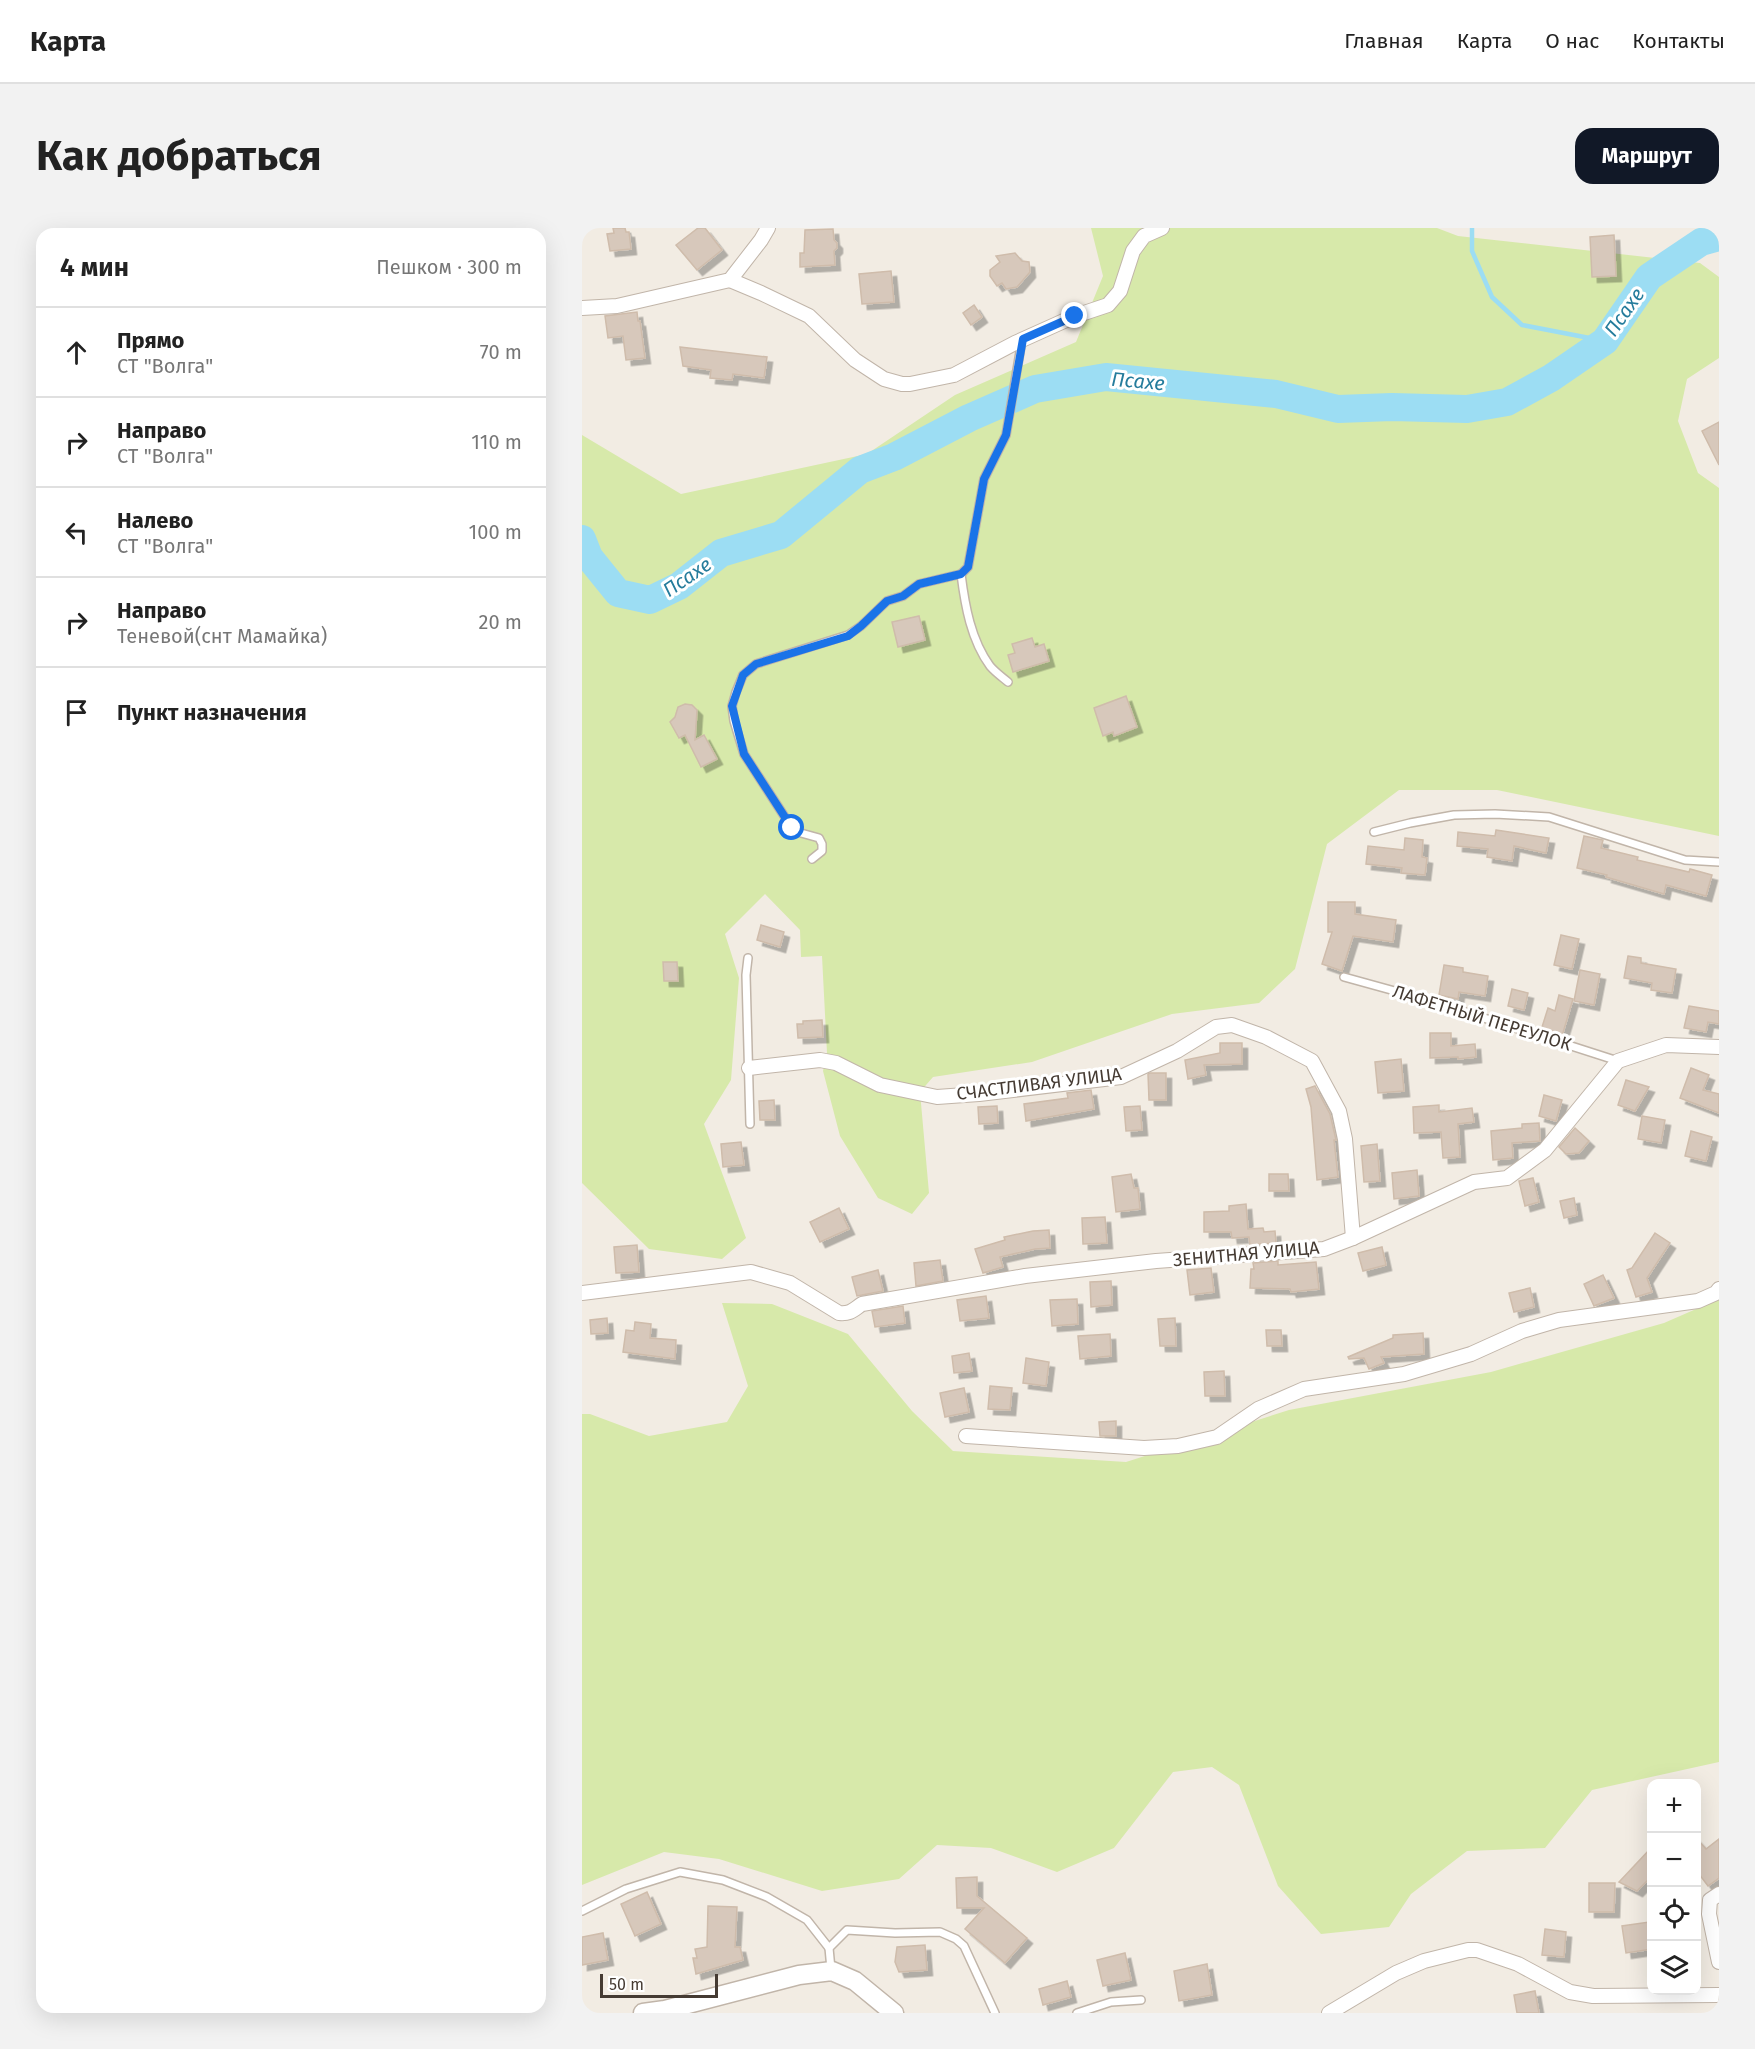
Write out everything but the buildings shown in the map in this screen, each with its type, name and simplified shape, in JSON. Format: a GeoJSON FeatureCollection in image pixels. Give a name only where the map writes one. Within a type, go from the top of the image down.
{"type":"FeatureCollection","features":[{"type":"Feature","properties":{"kind":"street"},"geometry":{"type":"LineString","coordinates":[[730,280],[768,228]]}},
{"type":"Feature","properties":{"kind":"street"},"geometry":{"type":"LineString","coordinates":[[582,308],[617,306],[730,280],[809,316],[855,360],[884,379],[902,384],[954,375],[1023,339],[1075,316],[1108,305],[1120,291],[1133,251],[1144,236],[1162,228]]}},
{"type":"Feature","properties":{"kind":"street","name":"СЧАСТЛИВАЯ УЛИЦА"},"geometry":{"type":"LineString","coordinates":[[749,1068],[820,1060],[836,1063],[880,1084],[937,1097],[979,1094],[1121,1077],[1177,1051],[1216,1027],[1232,1025],[1266,1037],[1312,1061],[1339,1111],[1345,1139],[1353,1238]]}},
{"type":"Feature","properties":{"kind":"street"},"geometry":{"type":"LineString","coordinates":[[1618,1061],[1666,1046],[1719,1047]]}},
{"type":"Feature","properties":{"kind":"street","name":"ЗЕНИТНАЯ УЛИЦА"},"geometry":{"type":"LineString","coordinates":[[582,1293],[751,1272],[790,1283],[839,1313],[851,1313],[862,1304],[1025,1276],[1156,1261],[1324,1249],[1474,1182],[1507,1178],[1545,1150],[1618,1061]]}},
{"type":"Feature","properties":{"kind":"street"},"geometry":{"type":"LineString","coordinates":[[966,1437],[1144,1448],[1178,1446],[1216,1437],[1258,1409],[1304,1389],[1404,1374],[1471,1354],[1522,1331],[1559,1320],[1698,1301],[1719,1290]]}},
{"type":"Feature","properties":{"kind":"street"},"geometry":{"type":"LineString","coordinates":[[1719,1894],[1710,1900],[1708,1914],[1719,1962]]}},
{"type":"Feature","properties":{"kind":"street"},"geometry":{"type":"LineString","coordinates":[[1331,2013],[1396,1973],[1424,1961],[1468,1950],[1477,1950],[1518,1964],[1570,1992],[1593,1996],[1719,1995]]}},
{"type":"Feature","properties":{"kind":"street"},"geometry":{"type":"LineString","coordinates":[[643,2013],[665,2012],[799,1975],[832,1971],[855,1982],[894,2013]]}},
{"type":"Feature","properties":{"kind":"lane"},"geometry":{"type":"LineString","coordinates":[[812,859],[822,851],[819,838],[792,828],[744,754],[732,706],[743,675],[756,664],[848,636],[887,601],[903,596],[919,584],[961,574],[968,567],[984,479],[1006,435],[1023,339]]}},
{"type":"Feature","properties":{"kind":"lane"},"geometry":{"type":"LineString","coordinates":[[961,574],[964,602],[974,636],[990,666],[1008,682]]}},
{"type":"Feature","properties":{"kind":"lane"},"geometry":{"type":"LineString","coordinates":[[1374,832],[1454,815],[1495,814],[1549,818],[1685,860],[1719,862]]}},
{"type":"Feature","properties":{"kind":"lane"},"geometry":{"type":"LineString","coordinates":[[748,958],[746,975],[750,1124]]}},
{"type":"Feature","properties":{"kind":"lane","name":"ЛАФЕТНЫЙ ПЕРЕУЛОК"},"geometry":{"type":"LineString","coordinates":[[1344,977],[1431,1001],[1618,1061]]}},
{"type":"Feature","properties":{"kind":"lane"},"geometry":{"type":"LineString","coordinates":[[582,1911],[626,1889],[680,1872],[723,1880],[767,1897],[807,1920],[829,1948],[832,1971]]}},
{"type":"Feature","properties":{"kind":"lane"},"geometry":{"type":"LineString","coordinates":[[829,1948],[847,1930],[895,1933],[940,1932],[964,1946],[995,2013]]}},
{"type":"Feature","properties":{"kind":"lane"},"geometry":{"type":"LineString","coordinates":[[1077,2013],[1111,2002],[1141,2000]]}},
{"type":"Feature","properties":{"kind":"green space"},"geometry":{"type":"Polygon","coordinates":[[[1091,228],[1437,228],[1458,236],[1700,263],[1719,277],[1719,358],[1687,379],[1678,421],[1698,473],[1719,488],[1719,836],[1497,790],[1399,790],[1327,844],[1295,969],[1259,1003],[1172,1014],[1032,1062],[933,1077],[920,1092],[929,1193],[912,1214],[878,1198],[840,1136],[823,1071],[827,1053],[822,956],[801,957],[800,930],[765,894],[725,934],[739,978],[731,1080],[704,1124],[746,1238],[722,1259],[649,1249],[582,1183],[582,435],[681,494],[867,454],[955,395],[1076,342],[1103,276],[1091,228]]]}},
{"type":"Feature","properties":{"kind":"green space"},"geometry":{"type":"Polygon","coordinates":[[[1719,1299],[1719,1762],[1592,1790],[1545,1848],[1467,1851],[1411,1894],[1389,1927],[1321,1934],[1278,1886],[1239,1785],[1212,1767],[1173,1772],[1114,1848],[1057,1872],[991,1848],[937,1845],[899,1879],[822,1891],[719,1859],[664,1852],[582,1885],[582,1414],[590,1414],[649,1436],[727,1422],[748,1386],[722,1303],[772,1304],[848,1334],[912,1411],[953,1451],[1126,1462],[1289,1410],[1491,1372],[1664,1323],[1719,1299]]]}},
{"type":"Feature","properties":{"kind":"waterway"},"geometry":{"type":"LineString","coordinates":[[1472,228],[1472,251],[1492,297],[1522,325],[1605,341]]}},
{"type":"Feature","properties":{"kind":"waterway","name":"Псахе"},"geometry":{"type":"LineString","coordinates":[[582,539],[589,557],[618,593],[650,600],[679,586],[721,553],[781,535],[860,470],[894,457],[969,418],[1035,389],[1106,377],[1276,394],[1338,409],[1392,407],[1467,409],[1507,402],[1551,378],[1605,341],[1649,277],[1701,242],[1719,237]]}},
{"type":"Feature","properties":{"kind":"route"},"geometry":{"type":"LineString","coordinates":[[792,828],[744,754],[732,706],[743,675],[756,664],[848,636],[887,601],[903,596],[919,584],[961,574],[968,567],[984,479],[1006,435],[1023,339],[1075,316]]}}]}
